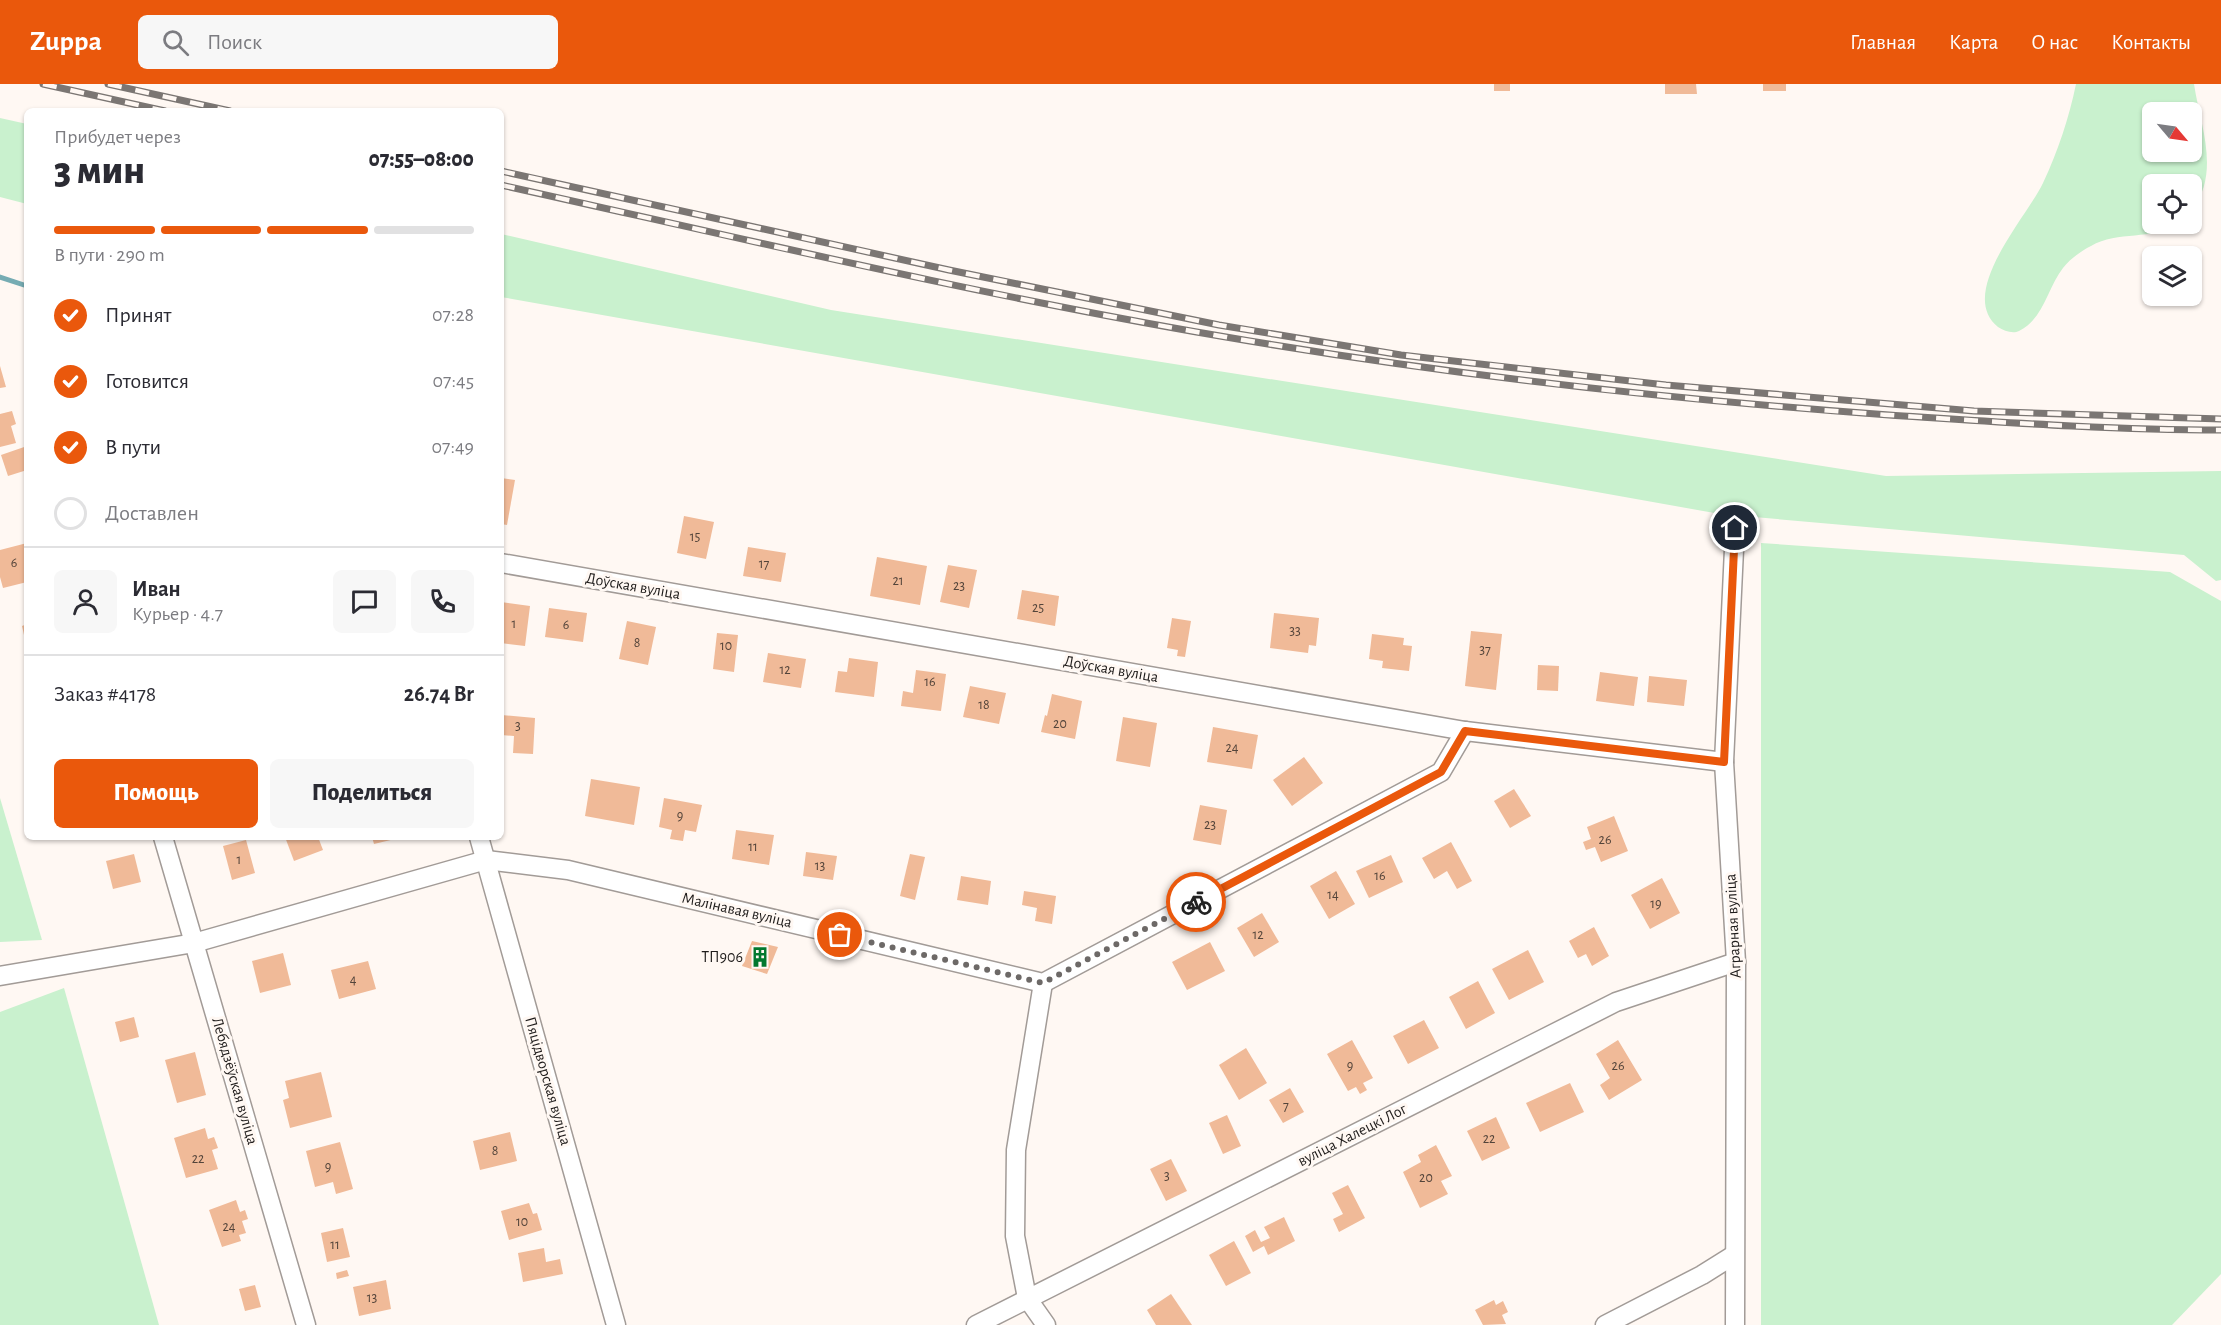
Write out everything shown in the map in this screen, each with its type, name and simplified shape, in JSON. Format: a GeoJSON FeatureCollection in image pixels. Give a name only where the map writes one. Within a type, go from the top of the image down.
{"type":"FeatureCollection","features":[{"type":"Feature","properties":{"kind":"street","name":"Аграрная вуліца"},"geometry":{"type":"LineString","coordinates":[[1735,528],[1724,762],[1736,962],[1735,1325]]}},
{"type":"Feature","properties":{"kind":"street","name":"Доўская вуліца"},"geometry":{"type":"LineString","coordinates":[[504,564],[1465,731],[1724,762]]}},
{"type":"Feature","properties":{"kind":"street"},"geometry":{"type":"LineString","coordinates":[[1046,1325],[1027,1298],[1015,1236],[1016,1150],[1043,983],[1441,772],[1465,731]]}},
{"type":"Feature","properties":{"kind":"street","name":"Лебядзёўская вуліца"},"geometry":{"type":"LineString","coordinates":[[164,840],[306,1325]]}},
{"type":"Feature","properties":{"kind":"street","name":"Пяцідворская вуліца"},"geometry":{"type":"LineString","coordinates":[[480,840],[616,1325]]}},
{"type":"Feature","properties":{"kind":"street","name":"Малінавая вуліца"},"geometry":{"type":"LineString","coordinates":[[0,976],[194,943],[486,860],[568,870],[1043,983]]}},
{"type":"Feature","properties":{"kind":"street","name":"вуліца Халецкі Лог"},"geometry":{"type":"LineString","coordinates":[[976,1325],[1616,1002],[1736,962]]}},
{"type":"Feature","properties":{"kind":"street"},"geometry":{"type":"LineString","coordinates":[[1605,1325],[1701,1275],[1734,1254]]}},
{"type":"Feature","properties":{"kind":"green space"},"geometry":{"type":"Polygon","coordinates":[[[2076,84],[2194,84],[2198,102],[2142,102],[2142,162],[2202,162],[2202,122],[2207,164],[2202,191],[2202,174],[2142,174],[2142,234],[2101,241],[2072,258],[2058,276],[2034,319],[2019,331],[2008,332],[1998,327],[1987,312],[1985,295],[1990,275],[1999,255],[2043,183],[2062,134],[2076,84]]]}},
{"type":"Feature","properties":{"kind":"green space"},"geometry":{"type":"Polygon","coordinates":[[[0,118],[24,123],[24,203],[0,197],[0,118]]]}},
{"type":"Feature","properties":{"kind":"green space"},"geometry":{"type":"Polygon","coordinates":[[[504,235],[831,310],[1886,476],[2221,471],[2221,580],[2216,581],[2184,555],[1720,514],[504,298],[504,235]]]}},
{"type":"Feature","properties":{"kind":"green space"},"geometry":{"type":"Polygon","coordinates":[[[1761,543],[2170,572],[2221,601],[2221,1274],[2172,1325],[1761,1325],[1761,543]]]}},
{"type":"Feature","properties":{"kind":"green space"},"geometry":{"type":"Polygon","coordinates":[[[0,798],[42,940],[0,942],[0,798]]]}},
{"type":"Feature","properties":{"kind":"green space"},"geometry":{"type":"Polygon","coordinates":[[[64,988],[159,1325],[0,1325],[0,1012],[64,988]]]}},
{"type":"Feature","properties":{"kind":"building"},"geometry":{"type":"Polygon","coordinates":[[[1494,84],[1510,84],[1510,91],[1494,91],[1494,84]]]}},
{"type":"Feature","properties":{"kind":"building"},"geometry":{"type":"Polygon","coordinates":[[[1665,84],[1696,84],[1697,94],[1665,94],[1665,84]]]}},
{"type":"Feature","properties":{"kind":"building"},"geometry":{"type":"Polygon","coordinates":[[[1763,84],[1786,84],[1786,91],[1763,91],[1763,84]]]}},
{"type":"Feature","properties":{"kind":"building"},"geometry":{"type":"Polygon","coordinates":[[[0,366],[6,387],[0,388],[0,366]]]}},
{"type":"Feature","properties":{"kind":"building"},"geometry":{"type":"Polygon","coordinates":[[[12,411],[16,424],[11,426],[16,443],[0,447],[0,414],[12,411]]]}},
{"type":"Feature","properties":{"kind":"building"},"geometry":{"type":"Polygon","coordinates":[[[24,447],[24,471],[8,476],[1,455],[24,447]]]}},
{"type":"Feature","properties":{"kind":"building"},"geometry":{"type":"Polygon","coordinates":[[[504,478],[515,480],[507,525],[504,524],[504,478]]]}},
{"type":"Feature","properties":{"kind":"building"},"geometry":{"type":"Polygon","coordinates":[[[684,516],[714,522],[706,559],[677,553],[684,516]]]}},
{"type":"Feature","properties":{"kind":"building"},"geometry":{"type":"Polygon","coordinates":[[[24,544],[24,583],[3,588],[0,577],[0,550],[24,544]]]}},
{"type":"Feature","properties":{"kind":"building"},"geometry":{"type":"Polygon","coordinates":[[[748,547],[786,553],[781,582],[743,576],[748,547]]]}},
{"type":"Feature","properties":{"kind":"building"},"geometry":{"type":"Polygon","coordinates":[[[877,557],[927,566],[920,605],[870,596],[877,557]]]}},
{"type":"Feature","properties":{"kind":"building"},"geometry":{"type":"Polygon","coordinates":[[[948,565],[977,570],[969,608],[940,602],[948,565]]]}},
{"type":"Feature","properties":{"kind":"building"},"geometry":{"type":"Polygon","coordinates":[[[1022,590],[1059,596],[1055,626],[1017,619],[1022,590]]]}},
{"type":"Feature","properties":{"kind":"building"},"geometry":{"type":"Polygon","coordinates":[[[504,602],[530,606],[525,646],[504,643],[504,602]]]}},
{"type":"Feature","properties":{"kind":"building"},"geometry":{"type":"Polygon","coordinates":[[[549,608],[587,613],[583,642],[545,637],[549,608]]]}},
{"type":"Feature","properties":{"kind":"building"},"geometry":{"type":"Polygon","coordinates":[[[1274,613],[1319,618],[1316,646],[1309,645],[1308,653],[1270,648],[1274,613]]]}},
{"type":"Feature","properties":{"kind":"building"},"geometry":{"type":"Polygon","coordinates":[[[1172,618],[1191,621],[1185,657],[1177,656],[1178,650],[1167,648],[1172,618]]]}},
{"type":"Feature","properties":{"kind":"building"},"geometry":{"type":"Polygon","coordinates":[[[627,621],[656,627],[648,665],[619,659],[627,621]]]}},
{"type":"Feature","properties":{"kind":"building"},"geometry":{"type":"Polygon","coordinates":[[[1471,631],[1502,634],[1496,690],[1465,686],[1471,631]]]}},
{"type":"Feature","properties":{"kind":"building"},"geometry":{"type":"Polygon","coordinates":[[[717,633],[738,635],[734,672],[713,669],[717,633]]]}},
{"type":"Feature","properties":{"kind":"building"},"geometry":{"type":"Polygon","coordinates":[[[1372,634],[1404,638],[1403,645],[1412,646],[1409,671],[1382,668],[1383,661],[1369,659],[1372,634]]]}},
{"type":"Feature","properties":{"kind":"building"},"geometry":{"type":"Polygon","coordinates":[[[768,653],[806,659],[801,688],[763,682],[768,653]]]}},
{"type":"Feature","properties":{"kind":"building"},"geometry":{"type":"Polygon","coordinates":[[[849,658],[878,662],[874,697],[835,692],[838,671],[847,672],[849,658]]]}},
{"type":"Feature","properties":{"kind":"building"},"geometry":{"type":"Polygon","coordinates":[[[1538,665],[1559,666],[1558,691],[1537,690],[1538,665]]]}},
{"type":"Feature","properties":{"kind":"building"},"geometry":{"type":"Polygon","coordinates":[[[916,670],[946,674],[941,711],[901,706],[903,691],[913,693],[916,670]]]}},
{"type":"Feature","properties":{"kind":"building"},"geometry":{"type":"Polygon","coordinates":[[[1600,672],[1638,677],[1634,706],[1596,701],[1600,672]]]}},
{"type":"Feature","properties":{"kind":"building"},"geometry":{"type":"Polygon","coordinates":[[[1649,676],[1687,680],[1684,706],[1647,702],[1649,676]]]}},
{"type":"Feature","properties":{"kind":"building"},"geometry":{"type":"Polygon","coordinates":[[[970,686],[1006,693],[999,724],[963,717],[970,686]]]}},
{"type":"Feature","properties":{"kind":"building"},"geometry":{"type":"Polygon","coordinates":[[[1052,694],[1082,701],[1075,739],[1041,732],[1052,694]]]}},
{"type":"Feature","properties":{"kind":"building"},"geometry":{"type":"Polygon","coordinates":[[[504,715],[535,718],[533,754],[513,753],[514,736],[504,735],[504,715]]]}},
{"type":"Feature","properties":{"kind":"building"},"geometry":{"type":"Polygon","coordinates":[[[1123,717],[1157,723],[1150,767],[1116,761],[1123,717]]]}},
{"type":"Feature","properties":{"kind":"building"},"geometry":{"type":"Polygon","coordinates":[[[1213,727],[1258,735],[1252,769],[1207,762],[1213,727]]]}},
{"type":"Feature","properties":{"kind":"building"},"geometry":{"type":"Polygon","coordinates":[[[1304,757],[1323,783],[1292,806],[1273,780],[1304,757]]]}},
{"type":"Feature","properties":{"kind":"building"},"geometry":{"type":"Polygon","coordinates":[[[591,779],[640,787],[634,825],[585,816],[591,779]]]}},
{"type":"Feature","properties":{"kind":"building"},"geometry":{"type":"Polygon","coordinates":[[[1514,789],[1531,816],[1510,828],[1494,801],[1514,789]]]}},
{"type":"Feature","properties":{"kind":"building"},"geometry":{"type":"Polygon","coordinates":[[[664,798],[702,805],[696,832],[685,830],[683,841],[670,839],[672,830],[659,827],[664,798]]]}},
{"type":"Feature","properties":{"kind":"building"},"geometry":{"type":"Polygon","coordinates":[[[1200,805],[1227,810],[1221,845],[1193,840],[1200,805]]]}},
{"type":"Feature","properties":{"kind":"building"},"geometry":{"type":"Polygon","coordinates":[[[1614,816],[1628,851],[1601,862],[1595,847],[1586,850],[1583,842],[1591,839],[1587,827],[1614,816]]]}},
{"type":"Feature","properties":{"kind":"building"},"geometry":{"type":"Polygon","coordinates":[[[736,830],[774,835],[769,865],[732,859],[736,830]]]}},
{"type":"Feature","properties":{"kind":"building"},"geometry":{"type":"Polygon","coordinates":[[[246,840],[255,873],[232,880],[223,846],[246,840]]]}},
{"type":"Feature","properties":{"kind":"building"},"geometry":{"type":"Polygon","coordinates":[[[286,840],[319,840],[323,850],[294,861],[286,840]]]}},
{"type":"Feature","properties":{"kind":"building"},"geometry":{"type":"Polygon","coordinates":[[[373,840],[391,840],[374,844],[373,840]]]}},
{"type":"Feature","properties":{"kind":"building"},"geometry":{"type":"Polygon","coordinates":[[[1451,842],[1472,881],[1457,889],[1447,871],[1434,879],[1422,858],[1451,842]]]}},
{"type":"Feature","properties":{"kind":"building"},"geometry":{"type":"Polygon","coordinates":[[[806,852],[837,856],[833,880],[803,876],[806,852]]]}},
{"type":"Feature","properties":{"kind":"building"},"geometry":{"type":"Polygon","coordinates":[[[134,854],[141,882],[113,889],[106,861],[134,854]]]}},
{"type":"Feature","properties":{"kind":"building"},"geometry":{"type":"Polygon","coordinates":[[[910,854],[925,857],[915,900],[900,896],[910,854]]]}},
{"type":"Feature","properties":{"kind":"building"},"geometry":{"type":"Polygon","coordinates":[[[1391,855],[1403,882],[1369,898],[1356,871],[1391,855]]]}},
{"type":"Feature","properties":{"kind":"building"},"geometry":{"type":"Polygon","coordinates":[[[1336,871],[1355,904],[1329,919],[1310,886],[1336,871]]]}},
{"type":"Feature","properties":{"kind":"building"},"geometry":{"type":"Polygon","coordinates":[[[961,876],[991,881],[988,905],[957,900],[961,876]]]}},
{"type":"Feature","properties":{"kind":"building"},"geometry":{"type":"Polygon","coordinates":[[[1662,878],[1680,913],[1650,929],[1631,895],[1662,878]]]}},
{"type":"Feature","properties":{"kind":"building"},"geometry":{"type":"Polygon","coordinates":[[[1024,891],[1056,896],[1052,924],[1035,921],[1037,908],[1022,905],[1024,891]]]}},
{"type":"Feature","properties":{"kind":"building"},"geometry":{"type":"Polygon","coordinates":[[[1262,913],[1279,942],[1254,957],[1237,928],[1262,913]]]}},
{"type":"Feature","properties":{"kind":"building"},"geometry":{"type":"Polygon","coordinates":[[[1594,927],[1609,956],[1592,966],[1586,954],[1578,958],[1569,941],[1594,927]]]}},
{"type":"Feature","properties":{"kind":"building","name":"ТП906"},"geometry":{"type":"Polygon","coordinates":[[[752,941],[778,947],[767,974],[742,966],[752,941]]]}},
{"type":"Feature","properties":{"kind":"building"},"geometry":{"type":"Polygon","coordinates":[[[1210,942],[1225,971],[1187,990],[1172,962],[1210,942]]]}},
{"type":"Feature","properties":{"kind":"building"},"geometry":{"type":"Polygon","coordinates":[[[1528,950],[1544,982],[1509,1000],[1492,969],[1528,950]]]}},
{"type":"Feature","properties":{"kind":"building"},"geometry":{"type":"Polygon","coordinates":[[[283,953],[291,985],[260,993],[252,961],[283,953]]]}},
{"type":"Feature","properties":{"kind":"building"},"geometry":{"type":"Polygon","coordinates":[[[368,961],[376,989],[339,999],[331,970],[368,961]]]}},
{"type":"Feature","properties":{"kind":"building"},"geometry":{"type":"Polygon","coordinates":[[[1478,981],[1495,1013],[1466,1029],[1449,997],[1478,981]]]}},
{"type":"Feature","properties":{"kind":"building"},"geometry":{"type":"Polygon","coordinates":[[[134,1017],[139,1037],[120,1042],[115,1022],[134,1017]]]}},
{"type":"Feature","properties":{"kind":"building"},"geometry":{"type":"Polygon","coordinates":[[[1424,1020],[1439,1048],[1408,1064],[1393,1036],[1424,1020]]]}},
{"type":"Feature","properties":{"kind":"building"},"geometry":{"type":"Polygon","coordinates":[[[1352,1040],[1373,1078],[1363,1083],[1367,1090],[1360,1094],[1356,1087],[1348,1091],[1327,1054],[1352,1040]]]}},
{"type":"Feature","properties":{"kind":"building"},"geometry":{"type":"Polygon","coordinates":[[[1618,1040],[1642,1080],[1609,1100],[1600,1085],[1610,1078],[1596,1054],[1618,1040]]]}},
{"type":"Feature","properties":{"kind":"building"},"geometry":{"type":"Polygon","coordinates":[[[1246,1048],[1267,1083],[1239,1100],[1219,1065],[1246,1048]]]}},
{"type":"Feature","properties":{"kind":"building"},"geometry":{"type":"Polygon","coordinates":[[[195,1052],[206,1095],[177,1103],[165,1060],[195,1052]]]}},
{"type":"Feature","properties":{"kind":"building"},"geometry":{"type":"Polygon","coordinates":[[[321,1072],[332,1117],[290,1128],[283,1100],[289,1098],[285,1081],[321,1072]]]}},
{"type":"Feature","properties":{"kind":"building"},"geometry":{"type":"Polygon","coordinates":[[[1570,1083],[1584,1112],[1540,1132],[1526,1103],[1570,1083]]]}},
{"type":"Feature","properties":{"kind":"building"},"geometry":{"type":"Polygon","coordinates":[[[1290,1088],[1304,1112],[1283,1123],[1269,1100],[1290,1088]]]}},
{"type":"Feature","properties":{"kind":"building"},"geometry":{"type":"Polygon","coordinates":[[[1227,1115],[1241,1146],[1223,1154],[1209,1123],[1227,1115]]]}},
{"type":"Feature","properties":{"kind":"building"},"geometry":{"type":"Polygon","coordinates":[[[1496,1117],[1510,1148],[1482,1161],[1467,1131],[1496,1117]]]}},
{"type":"Feature","properties":{"kind":"building"},"geometry":{"type":"Polygon","coordinates":[[[205,1128],[208,1139],[214,1137],[218,1148],[212,1150],[218,1169],[186,1178],[174,1138],[205,1128]]]}},
{"type":"Feature","properties":{"kind":"building"},"geometry":{"type":"Polygon","coordinates":[[[510,1132],[517,1161],[480,1170],[473,1141],[510,1132]]]}},
{"type":"Feature","properties":{"kind":"building"},"geometry":{"type":"Polygon","coordinates":[[[340,1142],[353,1189],[336,1194],[333,1182],[315,1187],[306,1151],[340,1142]]]}},
{"type":"Feature","properties":{"kind":"building"},"geometry":{"type":"Polygon","coordinates":[[[1436,1145],[1452,1176],[1441,1181],[1448,1194],[1420,1208],[1403,1172],[1421,1162],[1418,1155],[1436,1145]]]}},
{"type":"Feature","properties":{"kind":"building"},"geometry":{"type":"Polygon","coordinates":[[[1171,1159],[1187,1191],[1166,1201],[1150,1169],[1171,1159]]]}},
{"type":"Feature","properties":{"kind":"building"},"geometry":{"type":"Polygon","coordinates":[[[1348,1185],[1365,1218],[1339,1232],[1333,1219],[1343,1214],[1332,1193],[1348,1185]]]}},
{"type":"Feature","properties":{"kind":"building"},"geometry":{"type":"Polygon","coordinates":[[[236,1200],[240,1212],[245,1210],[248,1219],[242,1221],[246,1233],[239,1235],[241,1241],[222,1247],[209,1210],[236,1200]]]}},
{"type":"Feature","properties":{"kind":"building"},"geometry":{"type":"Polygon","coordinates":[[[529,1203],[533,1214],[537,1213],[542,1230],[509,1240],[501,1211],[529,1203]]]}},
{"type":"Feature","properties":{"kind":"building"},"geometry":{"type":"Polygon","coordinates":[[[1284,1217],[1295,1241],[1268,1255],[1264,1246],[1253,1252],[1245,1236],[1255,1230],[1261,1242],[1270,1238],[1264,1227],[1284,1217]]]}},
{"type":"Feature","properties":{"kind":"building"},"geometry":{"type":"Polygon","coordinates":[[[343,1228],[350,1257],[327,1262],[321,1233],[343,1228]]]}},
{"type":"Feature","properties":{"kind":"building"},"geometry":{"type":"Polygon","coordinates":[[[1234,1241],[1251,1273],[1226,1286],[1209,1255],[1234,1241]]]}},
{"type":"Feature","properties":{"kind":"building"},"geometry":{"type":"Polygon","coordinates":[[[544,1248],[546,1262],[560,1259],[563,1274],[523,1282],[518,1253],[544,1248]]]}},
{"type":"Feature","properties":{"kind":"building"},"geometry":{"type":"Polygon","coordinates":[[[347,1270],[349,1276],[337,1279],[336,1273],[347,1270]]]}},
{"type":"Feature","properties":{"kind":"building"},"geometry":{"type":"Polygon","coordinates":[[[386,1280],[391,1309],[359,1316],[353,1287],[386,1280]]]}},
{"type":"Feature","properties":{"kind":"building"},"geometry":{"type":"Polygon","coordinates":[[[255,1285],[261,1307],[245,1311],[239,1289],[255,1285]]]}},
{"type":"Feature","properties":{"kind":"building"},"geometry":{"type":"Polygon","coordinates":[[[1171,1294],[1192,1325],[1156,1325],[1147,1310],[1171,1294]]]}},
{"type":"Feature","properties":{"kind":"building"},"geometry":{"type":"Polygon","coordinates":[[[1494,1300],[1496,1305],[1503,1301],[1508,1312],[1502,1315],[1506,1324],[1483,1325],[1475,1310],[1494,1300]]]}},
{"type":"Feature","properties":{"kind":"waterway"},"geometry":{"type":"LineString","coordinates":[[0,277],[24,285]]}},
{"type":"Feature","properties":{"kind":"railway"},"geometry":{"type":"LineString","coordinates":[[43,84],[151,108]]}},
{"type":"Feature","properties":{"kind":"railway"},"geometry":{"type":"LineString","coordinates":[[108,84],[216,108]]}},
{"type":"Feature","properties":{"kind":"railway"},"geometry":{"type":"LineString","coordinates":[[504,172],[949,270],[1219,325],[1401,355],[1666,385],[1974,411],[2221,419]]}},
{"type":"Feature","properties":{"kind":"railway"},"geometry":{"type":"LineString","coordinates":[[504,186],[1040,303],[1220,336],[1387,362],[1554,384],[1805,409],[2055,425],[2221,430]]}},
{"type":"Feature","properties":{"kind":"way so far"},"geometry":{"type":"LineString","coordinates":[[840,935],[1043,983],[1196,902]]}},
{"type":"Feature","properties":{"kind":"place","name":"ТП906"},"geometry":{"type":"Point","coordinates":[760,957]}},
{"type":"Feature","properties":{"kind":"route"},"geometry":{"type":"LineString","coordinates":[[1196,902],[1441,772],[1465,731],[1724,762],[1735,528]]}}]}
